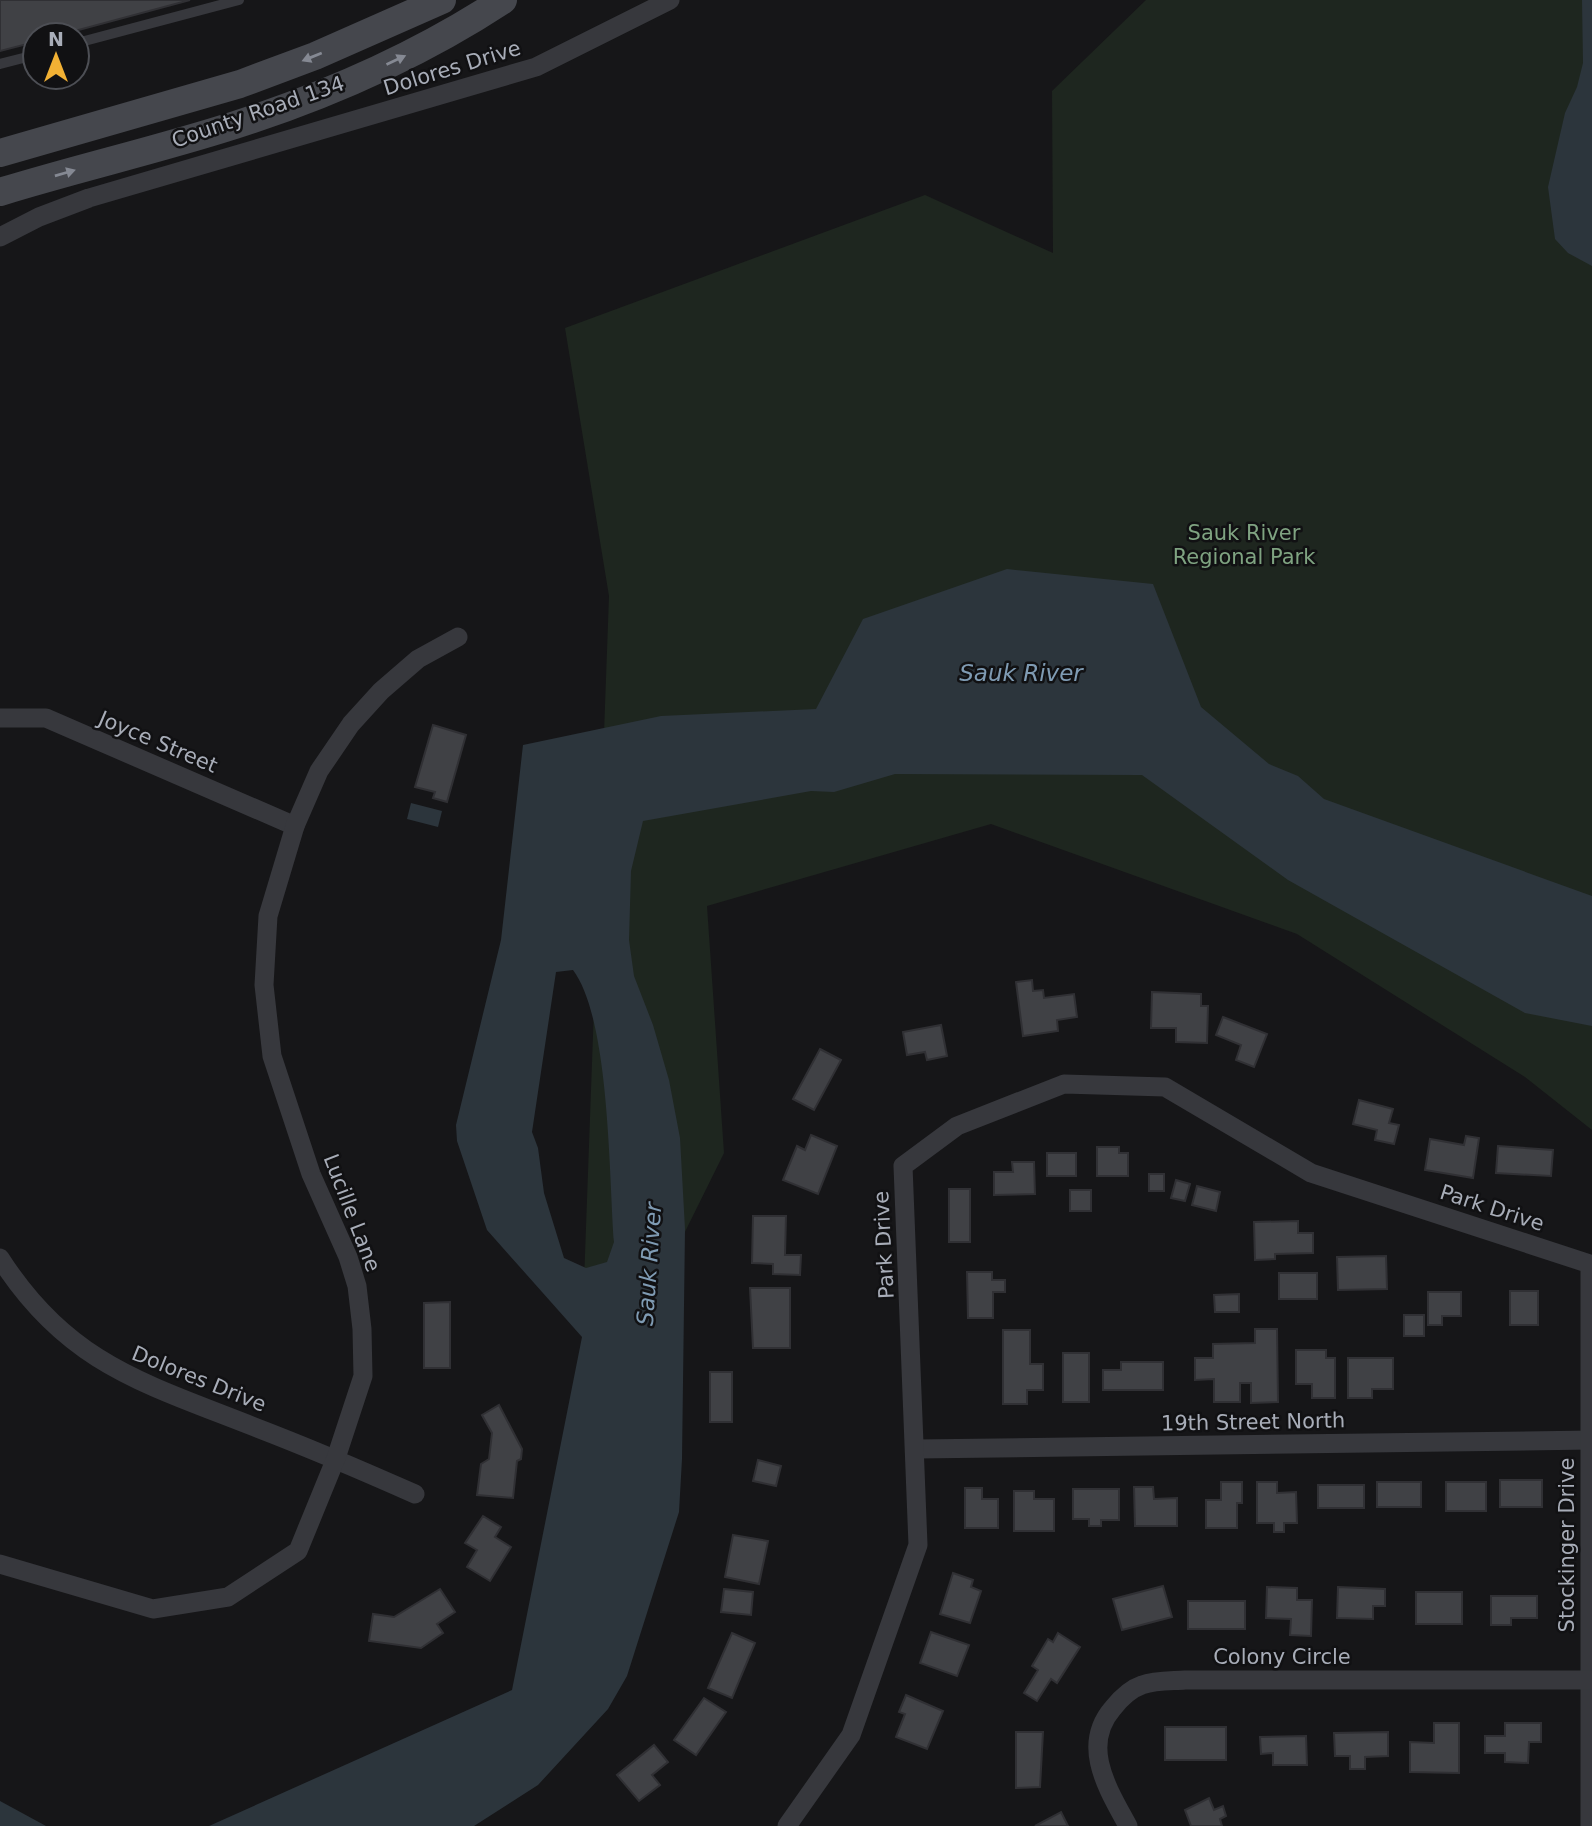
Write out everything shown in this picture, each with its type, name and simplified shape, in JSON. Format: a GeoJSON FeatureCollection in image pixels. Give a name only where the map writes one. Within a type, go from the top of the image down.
{"type":"FeatureCollection","features":[{"type":"Feature","properties":{"kind":"street","name":"County Road 134"},"geometry":{"type":"LineString","coordinates":[[0,153],[187,99],[302,61],[442,0]]}},
{"type":"Feature","properties":{"kind":"street","name":"County Road 134"},"geometry":{"type":"LineString","coordinates":[[0,192],[286,107],[461,28],[503,0]]}},
{"type":"Feature","properties":{"kind":"street","name":"Dolores Drive"},"geometry":{"type":"LineString","coordinates":[[0,237],[39,217],[89,198],[536,67],[670,0]]}},
{"type":"Feature","properties":{"kind":"street"},"geometry":{"type":"LineString","coordinates":[[0,171],[64,152],[187,99]]}},
{"type":"Feature","properties":{"kind":"street","name":"Lucille Lane"},"geometry":{"type":"LineString","coordinates":[[0,1564],[153,1609],[228,1597],[298,1551],[336,1458],[363,1376],[357,1286],[348,1257],[311,1174],[272,1056],[264,985],[268,916],[295,826],[318,772],[351,724],[381,691],[418,659],[458,636]]}},
{"type":"Feature","properties":{"kind":"street","name":"Joyce Street"},"geometry":{"type":"LineString","coordinates":[[0,718],[46,718],[295,826]]}},
{"type":"Feature","properties":{"kind":"street","name":"Park Drive"},"geometry":{"type":"LineString","coordinates":[[787,1826],[851,1735],[918,1545],[917,1449],[903,1166],[957,1126],[1063,1084],[1166,1087],[1311,1172],[1590,1264]]}},
{"type":"Feature","properties":{"kind":"street","name":"Dolores Drive"},"geometry":{"type":"LineString","coordinates":[[0,1258],[44,1318],[106,1365],[143,1383],[336,1458],[415,1494]]}},
{"type":"Feature","properties":{"kind":"street","name":"Stockinger Drive"},"geometry":{"type":"LineString","coordinates":[[1590,1264],[1590,1826]]}},
{"type":"Feature","properties":{"kind":"street","name":"19th Street North"},"geometry":{"type":"LineString","coordinates":[[917,1449],[1591,1441]]}},
{"type":"Feature","properties":{"kind":"street","name":"Colony Circle"},"geometry":{"type":"LineString","coordinates":[[1128,1826],[1103,1779],[1097,1758],[1098,1737],[1106,1715],[1123,1696],[1144,1684],[1185,1680],[1590,1680]]}},
{"type":"Feature","properties":{"kind":"lane"},"geometry":{"type":"LineString","coordinates":[[91,39],[240,0]]}},
{"type":"Feature","properties":{"kind":"lane"},"geometry":{"type":"LineString","coordinates":[[0,64],[21,59]]}},
{"type":"Feature","properties":{"kind":"green space","name":"Sauk River Regional Park"},"geometry":{"type":"Polygon","coordinates":[[[1146,0],[1592,0],[1592,1130],[1525,1077],[1297,934],[991,824],[707,906],[724,1153],[680,1242],[582,1337],[609,596],[565,328],[925,195],[1053,253],[1052,91],[1146,0]]]}},
{"type":"Feature","properties":{"kind":"water"},"geometry":{"type":"Polygon","coordinates":[[[1582,0],[1592,0],[1592,266],[1568,253],[1555,239],[1548,187],[1565,113],[1577,87],[1583,63],[1582,0]]]}},
{"type":"Feature","properties":{"kind":"water","name":"Sauk River"},"geometry":{"type":"Polygon","coordinates":[[[1007,569],[1153,584],[1201,707],[1269,764],[1298,776],[1324,799],[1592,896],[1592,1026],[1525,1013],[1288,880],[1142,775],[895,774],[834,792],[811,791],[643,821],[631,871],[629,940],[634,976],[653,1025],[669,1080],[680,1138],[685,1229],[682,1459],[679,1512],[627,1676],[608,1709],[538,1785],[474,1826],[209,1826],[512,1690],[582,1337],[487,1230],[457,1141],[456,1125],[501,940],[523,745],[661,716],[816,709],[863,619],[1007,569]],[[573,970],[556,972],[532,1132],[538,1148],[544,1193],[564,1258],[586,1268],[607,1262],[614,1242],[606,1100],[594,1024],[585,993],[573,970]]]}},
{"type":"Feature","properties":{"kind":"water"},"geometry":{"type":"Polygon","coordinates":[[[411,803],[442,811],[438,827],[407,819],[411,803]]]}},
{"type":"Feature","properties":{"kind":"water"},"geometry":{"type":"Polygon","coordinates":[[[0,1801],[46,1826],[0,1826],[0,1801]]]}},
{"type":"Feature","properties":{"kind":"building"},"geometry":{"type":"Polygon","coordinates":[[[0,0],[190,0],[91,27],[91,21],[21,21],[21,46],[0,51],[0,0]]]}},
{"type":"Feature","properties":{"kind":"building"},"geometry":{"type":"Polygon","coordinates":[[[433,725],[466,735],[447,802],[433,798],[435,792],[415,787],[433,725]]]}},
{"type":"Feature","properties":{"kind":"building"},"geometry":{"type":"Polygon","coordinates":[[[1032,980],[1033,991],[1043,990],[1044,998],[1074,994],[1077,1017],[1057,1020],[1058,1031],[1023,1036],[1016,982],[1032,980]]]}},
{"type":"Feature","properties":{"kind":"building"},"geometry":{"type":"Polygon","coordinates":[[[1152,992],[1201,994],[1201,1006],[1208,1006],[1207,1043],[1176,1042],[1176,1028],[1151,1028],[1152,992]]]}},
{"type":"Feature","properties":{"kind":"building"},"geometry":{"type":"Polygon","coordinates":[[[1223,1017],[1267,1034],[1254,1067],[1236,1060],[1241,1045],[1216,1035],[1223,1017]]]}},
{"type":"Feature","properties":{"kind":"building"},"geometry":{"type":"Polygon","coordinates":[[[941,1025],[947,1056],[927,1060],[925,1052],[907,1055],[903,1032],[941,1025]]]}},
{"type":"Feature","properties":{"kind":"building"},"geometry":{"type":"Polygon","coordinates":[[[820,1049],[841,1060],[814,1110],[793,1099],[820,1049]]]}},
{"type":"Feature","properties":{"kind":"building"},"geometry":{"type":"Polygon","coordinates":[[[1359,1100],[1393,1109],[1389,1123],[1399,1125],[1394,1144],[1375,1140],[1377,1130],[1353,1124],[1359,1100]]]}},
{"type":"Feature","properties":{"kind":"building"},"geometry":{"type":"Polygon","coordinates":[[[811,1135],[837,1146],[818,1194],[783,1180],[797,1146],[805,1150],[811,1135]]]}},
{"type":"Feature","properties":{"kind":"building"},"geometry":{"type":"Polygon","coordinates":[[[1466,1136],[1479,1138],[1473,1178],[1425,1170],[1430,1139],[1464,1145],[1466,1136]]]}},
{"type":"Feature","properties":{"kind":"building"},"geometry":{"type":"Polygon","coordinates":[[[1498,1146],[1553,1150],[1551,1176],[1496,1173],[1498,1146]]]}},
{"type":"Feature","properties":{"kind":"building"},"geometry":{"type":"Polygon","coordinates":[[[1097,1147],[1119,1147],[1119,1153],[1128,1153],[1128,1176],[1097,1176],[1097,1147]]]}},
{"type":"Feature","properties":{"kind":"building"},"geometry":{"type":"Polygon","coordinates":[[[1047,1153],[1076,1153],[1076,1176],[1047,1176],[1047,1153]]]}},
{"type":"Feature","properties":{"kind":"building"},"geometry":{"type":"Polygon","coordinates":[[[1012,1162],[1034,1162],[1035,1194],[994,1195],[994,1172],[1013,1172],[1012,1162]]]}},
{"type":"Feature","properties":{"kind":"building"},"geometry":{"type":"Polygon","coordinates":[[[1149,1174],[1164,1174],[1164,1191],[1149,1191],[1149,1174]]]}},
{"type":"Feature","properties":{"kind":"building"},"geometry":{"type":"Polygon","coordinates":[[[1176,1180],[1190,1184],[1185,1201],[1171,1198],[1176,1180]]]}},
{"type":"Feature","properties":{"kind":"building"},"geometry":{"type":"Polygon","coordinates":[[[1197,1186],[1220,1192],[1216,1211],[1192,1205],[1197,1186]]]}},
{"type":"Feature","properties":{"kind":"building"},"geometry":{"type":"Polygon","coordinates":[[[949,1189],[970,1189],[970,1242],[949,1242],[949,1189]]]}},
{"type":"Feature","properties":{"kind":"building"},"geometry":{"type":"Polygon","coordinates":[[[1070,1190],[1091,1190],[1091,1211],[1070,1211],[1070,1190]]]}},
{"type":"Feature","properties":{"kind":"building"},"geometry":{"type":"Polygon","coordinates":[[[753,1216],[786,1216],[785,1255],[801,1255],[800,1275],[773,1274],[773,1264],[752,1263],[753,1216]]]}},
{"type":"Feature","properties":{"kind":"building"},"geometry":{"type":"Polygon","coordinates":[[[1298,1221],[1298,1233],[1313,1233],[1313,1253],[1275,1254],[1275,1259],[1255,1260],[1254,1222],[1298,1221]]]}},
{"type":"Feature","properties":{"kind":"building"},"geometry":{"type":"Polygon","coordinates":[[[1386,1256],[1387,1289],[1338,1290],[1337,1257],[1386,1256]]]}},
{"type":"Feature","properties":{"kind":"building"},"geometry":{"type":"Polygon","coordinates":[[[967,1272],[992,1272],[992,1280],[1005,1280],[1005,1292],[993,1292],[993,1318],[968,1318],[967,1272]]]}},
{"type":"Feature","properties":{"kind":"building"},"geometry":{"type":"Polygon","coordinates":[[[1279,1273],[1317,1273],[1317,1299],[1279,1299],[1279,1273]]]}},
{"type":"Feature","properties":{"kind":"building"},"geometry":{"type":"Polygon","coordinates":[[[750,1288],[790,1288],[790,1348],[753,1348],[750,1288]]]}},
{"type":"Feature","properties":{"kind":"building"},"geometry":{"type":"Polygon","coordinates":[[[1510,1291],[1538,1291],[1538,1325],[1510,1325],[1510,1291]]]}},
{"type":"Feature","properties":{"kind":"building"},"geometry":{"type":"Polygon","coordinates":[[[1428,1292],[1461,1292],[1461,1316],[1442,1316],[1442,1325],[1428,1325],[1428,1292]]]}},
{"type":"Feature","properties":{"kind":"building"},"geometry":{"type":"Polygon","coordinates":[[[1239,1294],[1239,1312],[1215,1312],[1214,1295],[1239,1294]]]}},
{"type":"Feature","properties":{"kind":"building"},"geometry":{"type":"Polygon","coordinates":[[[450,1302],[450,1368],[424,1368],[424,1303],[450,1302]]]}},
{"type":"Feature","properties":{"kind":"building"},"geometry":{"type":"Polygon","coordinates":[[[1404,1315],[1424,1315],[1424,1336],[1404,1336],[1404,1315]]]}},
{"type":"Feature","properties":{"kind":"building"},"geometry":{"type":"Polygon","coordinates":[[[1255,1329],[1277,1329],[1278,1402],[1251,1403],[1251,1383],[1240,1383],[1240,1402],[1214,1402],[1214,1379],[1195,1380],[1195,1358],[1213,1358],[1213,1344],[1255,1343],[1255,1329]]]}},
{"type":"Feature","properties":{"kind":"building"},"geometry":{"type":"Polygon","coordinates":[[[1003,1330],[1030,1330],[1030,1364],[1043,1364],[1043,1390],[1027,1390],[1027,1404],[1003,1404],[1003,1330]]]}},
{"type":"Feature","properties":{"kind":"building"},"geometry":{"type":"Polygon","coordinates":[[[1296,1350],[1326,1350],[1326,1358],[1335,1358],[1335,1398],[1312,1398],[1312,1384],[1296,1384],[1296,1350]]]}},
{"type":"Feature","properties":{"kind":"building"},"geometry":{"type":"Polygon","coordinates":[[[1063,1353],[1089,1353],[1089,1402],[1063,1402],[1063,1353]]]}},
{"type":"Feature","properties":{"kind":"building"},"geometry":{"type":"Polygon","coordinates":[[[1348,1358],[1393,1358],[1393,1389],[1372,1389],[1372,1398],[1348,1398],[1348,1358]]]}},
{"type":"Feature","properties":{"kind":"building"},"geometry":{"type":"Polygon","coordinates":[[[1121,1362],[1163,1362],[1163,1390],[1103,1390],[1103,1370],[1121,1370],[1121,1362]]]}},
{"type":"Feature","properties":{"kind":"building"},"geometry":{"type":"Polygon","coordinates":[[[710,1372],[732,1372],[732,1422],[710,1422],[710,1372]]]}},
{"type":"Feature","properties":{"kind":"building"},"geometry":{"type":"Polygon","coordinates":[[[499,1405],[522,1449],[521,1459],[517,1461],[513,1498],[477,1495],[481,1464],[489,1459],[492,1433],[482,1415],[499,1405]]]}},
{"type":"Feature","properties":{"kind":"building"},"geometry":{"type":"Polygon","coordinates":[[[758,1460],[781,1466],[776,1486],[753,1481],[758,1460]]]}},
{"type":"Feature","properties":{"kind":"building"},"geometry":{"type":"Polygon","coordinates":[[[1500,1480],[1542,1480],[1542,1507],[1500,1507],[1500,1480]]]}},
{"type":"Feature","properties":{"kind":"building"},"geometry":{"type":"Polygon","coordinates":[[[1221,1482],[1242,1482],[1242,1503],[1237,1503],[1237,1528],[1206,1528],[1206,1500],[1221,1500],[1221,1482]]]}},
{"type":"Feature","properties":{"kind":"building"},"geometry":{"type":"Polygon","coordinates":[[[1257,1482],[1277,1482],[1277,1493],[1296,1492],[1297,1523],[1284,1523],[1284,1532],[1274,1532],[1274,1523],[1257,1523],[1257,1482]]]}},
{"type":"Feature","properties":{"kind":"building"},"geometry":{"type":"Polygon","coordinates":[[[1377,1482],[1421,1482],[1421,1507],[1377,1507],[1377,1482]]]}},
{"type":"Feature","properties":{"kind":"building"},"geometry":{"type":"Polygon","coordinates":[[[1446,1482],[1486,1482],[1486,1511],[1446,1511],[1446,1482]]]}},
{"type":"Feature","properties":{"kind":"building"},"geometry":{"type":"Polygon","coordinates":[[[1318,1485],[1364,1485],[1364,1508],[1318,1508],[1318,1485]]]}},
{"type":"Feature","properties":{"kind":"building"},"geometry":{"type":"Polygon","coordinates":[[[1134,1487],[1153,1487],[1154,1499],[1177,1498],[1177,1526],[1135,1526],[1134,1487]]]}},
{"type":"Feature","properties":{"kind":"building"},"geometry":{"type":"Polygon","coordinates":[[[965,1488],[982,1488],[982,1499],[998,1499],[998,1528],[965,1528],[965,1488]]]}},
{"type":"Feature","properties":{"kind":"building"},"geometry":{"type":"Polygon","coordinates":[[[1073,1489],[1119,1489],[1119,1520],[1101,1520],[1101,1526],[1089,1526],[1089,1519],[1073,1519],[1073,1489]]]}},
{"type":"Feature","properties":{"kind":"building"},"geometry":{"type":"Polygon","coordinates":[[[1014,1491],[1034,1491],[1034,1499],[1054,1499],[1054,1531],[1014,1531],[1014,1491]]]}},
{"type":"Feature","properties":{"kind":"building"},"geometry":{"type":"Polygon","coordinates":[[[483,1516],[501,1527],[495,1537],[511,1547],[490,1581],[467,1567],[477,1550],[465,1543],[483,1516]]]}},
{"type":"Feature","properties":{"kind":"building"},"geometry":{"type":"Polygon","coordinates":[[[733,1535],[768,1541],[759,1584],[725,1577],[733,1535]]]}},
{"type":"Feature","properties":{"kind":"building"},"geometry":{"type":"Polygon","coordinates":[[[953,1573],[973,1580],[971,1587],[981,1591],[970,1623],[940,1614],[953,1573]]]}},
{"type":"Feature","properties":{"kind":"building"},"geometry":{"type":"Polygon","coordinates":[[[1163,1586],[1172,1617],[1122,1630],[1113,1599],[1163,1586]]]}},
{"type":"Feature","properties":{"kind":"building"},"geometry":{"type":"Polygon","coordinates":[[[1267,1587],[1297,1588],[1297,1600],[1312,1600],[1311,1636],[1290,1635],[1291,1619],[1266,1618],[1267,1587]]]}},
{"type":"Feature","properties":{"kind":"building"},"geometry":{"type":"Polygon","coordinates":[[[1338,1587],[1385,1589],[1385,1606],[1373,1606],[1373,1619],[1337,1618],[1338,1587]]]}},
{"type":"Feature","properties":{"kind":"building"},"geometry":{"type":"Polygon","coordinates":[[[440,1589],[455,1612],[437,1624],[443,1633],[421,1648],[369,1641],[373,1614],[394,1617],[440,1589]]]}},
{"type":"Feature","properties":{"kind":"building"},"geometry":{"type":"Polygon","coordinates":[[[724,1589],[753,1592],[751,1615],[721,1612],[724,1589]]]}},
{"type":"Feature","properties":{"kind":"building"},"geometry":{"type":"Polygon","coordinates":[[[1416,1592],[1462,1592],[1462,1624],[1416,1624],[1416,1592]]]}},
{"type":"Feature","properties":{"kind":"building"},"geometry":{"type":"Polygon","coordinates":[[[1491,1596],[1537,1596],[1537,1618],[1511,1618],[1511,1625],[1491,1625],[1491,1596]]]}},
{"type":"Feature","properties":{"kind":"building"},"geometry":{"type":"Polygon","coordinates":[[[1188,1601],[1245,1601],[1245,1629],[1188,1629],[1188,1601]]]}},
{"type":"Feature","properties":{"kind":"building"},"geometry":{"type":"Polygon","coordinates":[[[931,1632],[969,1645],[957,1676],[920,1663],[931,1632]]]}},
{"type":"Feature","properties":{"kind":"building"},"geometry":{"type":"Polygon","coordinates":[[[732,1633],[755,1643],[732,1698],[708,1688],[732,1633]]]}},
{"type":"Feature","properties":{"kind":"building"},"geometry":{"type":"Polygon","coordinates":[[[1058,1633],[1080,1647],[1057,1683],[1051,1679],[1037,1701],[1024,1693],[1038,1670],[1032,1666],[1048,1639],[1053,1642],[1058,1633]]]}},
{"type":"Feature","properties":{"kind":"building"},"geometry":{"type":"Polygon","coordinates":[[[906,1695],[943,1711],[927,1749],[896,1737],[905,1714],[899,1712],[906,1695]]]}},
{"type":"Feature","properties":{"kind":"building"},"geometry":{"type":"Polygon","coordinates":[[[704,1698],[726,1712],[696,1755],[674,1740],[704,1698]]]}},
{"type":"Feature","properties":{"kind":"building"},"geometry":{"type":"Polygon","coordinates":[[[1434,1723],[1459,1723],[1459,1773],[1410,1772],[1410,1742],[1434,1743],[1434,1723]]]}},
{"type":"Feature","properties":{"kind":"building"},"geometry":{"type":"Polygon","coordinates":[[[1505,1723],[1541,1723],[1541,1742],[1529,1742],[1528,1763],[1505,1762],[1505,1753],[1485,1753],[1485,1736],[1505,1736],[1505,1723]]]}},
{"type":"Feature","properties":{"kind":"building"},"geometry":{"type":"Polygon","coordinates":[[[1165,1727],[1226,1727],[1226,1760],[1165,1760],[1165,1727]]]}},
{"type":"Feature","properties":{"kind":"building"},"geometry":{"type":"Polygon","coordinates":[[[1016,1732],[1043,1732],[1040,1787],[1016,1788],[1016,1732]]]}},
{"type":"Feature","properties":{"kind":"building"},"geometry":{"type":"Polygon","coordinates":[[[1388,1732],[1388,1756],[1365,1757],[1365,1769],[1350,1769],[1350,1756],[1335,1756],[1334,1733],[1388,1732]]]}},
{"type":"Feature","properties":{"kind":"building"},"geometry":{"type":"Polygon","coordinates":[[[1306,1736],[1307,1765],[1273,1765],[1273,1753],[1261,1754],[1260,1737],[1306,1736]]]}},
{"type":"Feature","properties":{"kind":"building"},"geometry":{"type":"Polygon","coordinates":[[[654,1745],[668,1762],[652,1775],[660,1785],[639,1801],[617,1775],[654,1745]]]}},
{"type":"Feature","properties":{"kind":"building"},"geometry":{"type":"Polygon","coordinates":[[[1209,1798],[1214,1810],[1223,1806],[1226,1816],[1220,1819],[1222,1826],[1191,1826],[1185,1810],[1209,1798]]]}},
{"type":"Feature","properties":{"kind":"building"},"geometry":{"type":"Polygon","coordinates":[[[1061,1812],[1068,1826],[1035,1826],[1061,1812]]]}}]}
